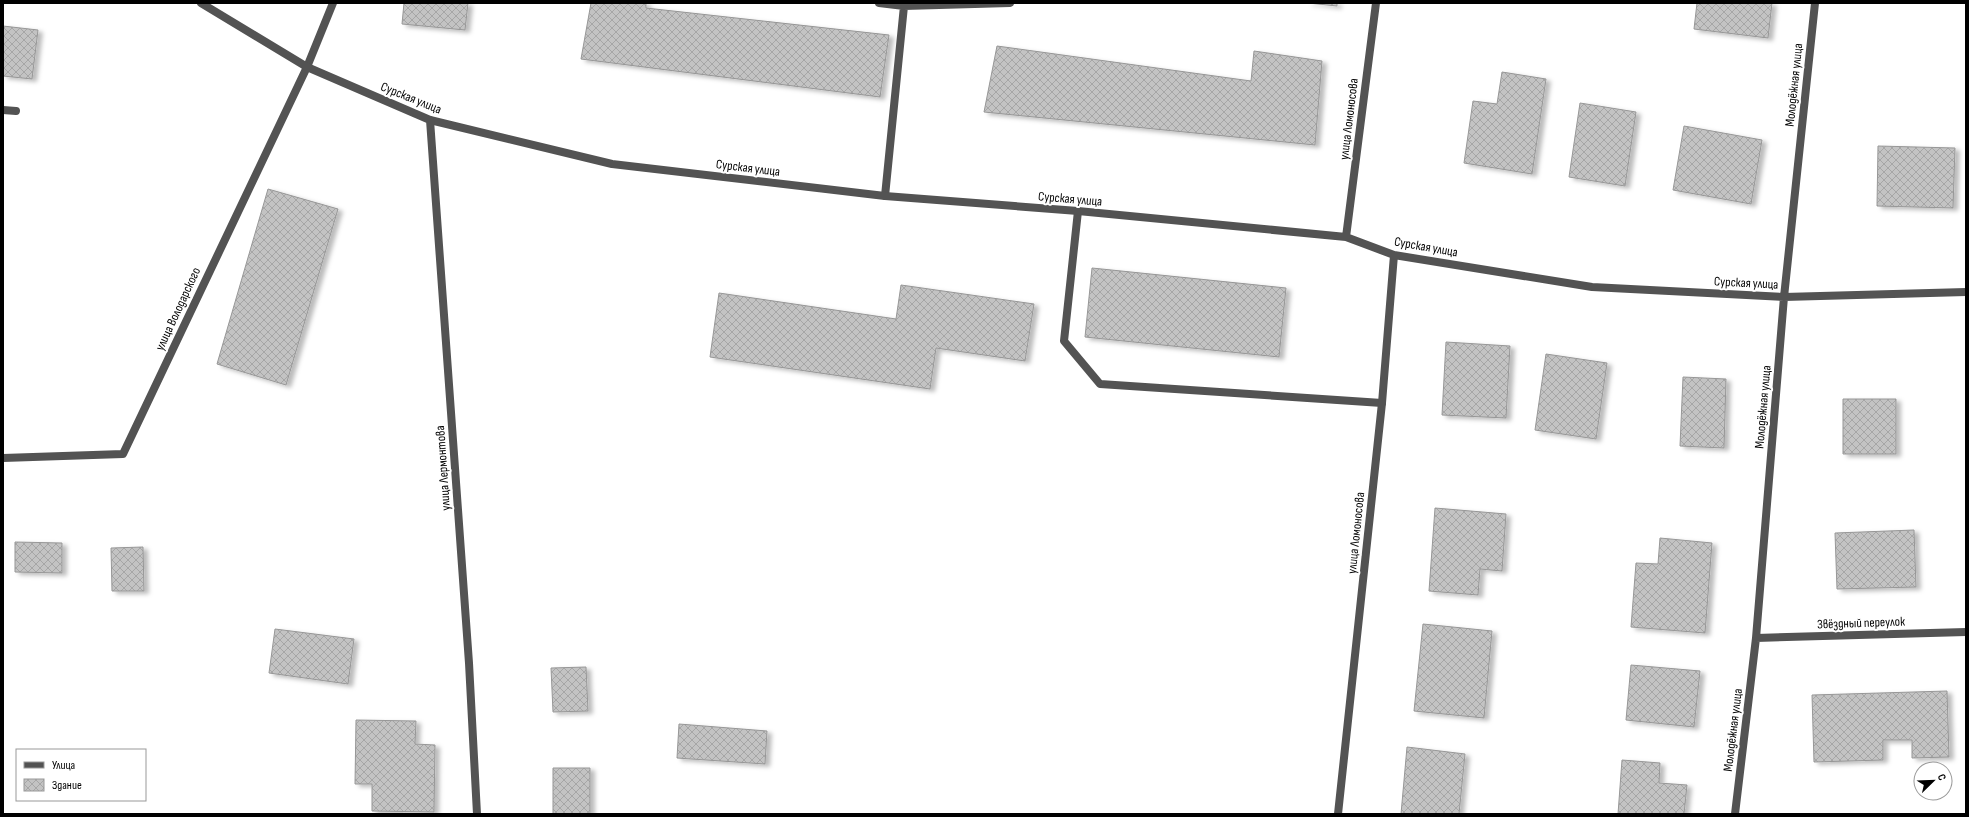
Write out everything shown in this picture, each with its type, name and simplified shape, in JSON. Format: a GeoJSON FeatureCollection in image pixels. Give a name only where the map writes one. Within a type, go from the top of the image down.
{"type":"FeatureCollection","features":[{"type":"Feature","properties":{"kind":"street","name":"Сурская улица"},"geometry":{"type":"LineString","coordinates":[[201,3],[306,67],[430,120],[612,164],[886,196],[1078,211],[1346,237],[1394,255],[1592,287],[1784,297],[1966,292]]}},
{"type":"Feature","properties":{"kind":"street"},"geometry":{"type":"LineString","coordinates":[[306,67],[333,3]]}},
{"type":"Feature","properties":{"kind":"street"},"geometry":{"type":"LineString","coordinates":[[879,3],[904,6],[1010,3]]}},
{"type":"Feature","properties":{"kind":"street","name":"улица Ломоносова"},"geometry":{"type":"LineString","coordinates":[[1346,237],[1376,3]]}},
{"type":"Feature","properties":{"kind":"street","name":"Молодёжная улица"},"geometry":{"type":"LineString","coordinates":[[1735,814],[1756,638],[1784,297],[1815,3]]}},
{"type":"Feature","properties":{"kind":"street"},"geometry":{"type":"LineString","coordinates":[[886,196],[904,6]]}},
{"type":"Feature","properties":{"kind":"street","name":"улица Володарского"},"geometry":{"type":"LineString","coordinates":[[3,458],[123,454],[306,67]]}},
{"type":"Feature","properties":{"kind":"street"},"geometry":{"type":"LineString","coordinates":[[3,110],[16,112]]}},
{"type":"Feature","properties":{"kind":"street","name":"улица Лермонтова"},"geometry":{"type":"LineString","coordinates":[[430,120],[469,663],[477,814]]}},
{"type":"Feature","properties":{"kind":"street"},"geometry":{"type":"LineString","coordinates":[[1078,211],[1064,341],[1100,384],[1382,403]]}},
{"type":"Feature","properties":{"kind":"street","name":"улица Ломоносова"},"geometry":{"type":"LineString","coordinates":[[1338,814],[1382,403],[1394,255]]}},
{"type":"Feature","properties":{"kind":"street","name":"Звёздный переулок"},"geometry":{"type":"LineString","coordinates":[[1756,638],[1966,632]]}},
{"type":"Feature","properties":{"kind":"building"},"geometry":{"type":"Polygon","coordinates":[[[404,3],[468,3],[465,30],[402,24],[404,3]]]}},
{"type":"Feature","properties":{"kind":"building"},"geometry":{"type":"Polygon","coordinates":[[[591,3],[646,3],[646,8],[889,35],[880,97],[581,59],[591,3]]]}},
{"type":"Feature","properties":{"kind":"building"},"geometry":{"type":"Polygon","coordinates":[[[1308,3],[1337,3],[1337,6],[1308,3]]]}},
{"type":"Feature","properties":{"kind":"building"},"geometry":{"type":"Polygon","coordinates":[[[1697,3],[1772,3],[1768,38],[1694,29],[1697,3]]]}},
{"type":"Feature","properties":{"kind":"building"},"geometry":{"type":"Polygon","coordinates":[[[3,26],[38,30],[32,79],[3,76],[3,26]]]}},
{"type":"Feature","properties":{"kind":"building"},"geometry":{"type":"Polygon","coordinates":[[[997,46],[1251,81],[1254,51],[1322,61],[1315,145],[984,112],[997,46]]]}},
{"type":"Feature","properties":{"kind":"building"},"geometry":{"type":"Polygon","coordinates":[[[1502,72],[1546,79],[1532,174],[1464,163],[1473,101],[1497,104],[1502,72]]]}},
{"type":"Feature","properties":{"kind":"building"},"geometry":{"type":"Polygon","coordinates":[[[1580,103],[1636,112],[1625,186],[1569,177],[1580,103]]]}},
{"type":"Feature","properties":{"kind":"building"},"geometry":{"type":"Polygon","coordinates":[[[1684,126],[1762,140],[1751,204],[1673,190],[1684,126]]]}},
{"type":"Feature","properties":{"kind":"building"},"geometry":{"type":"Polygon","coordinates":[[[1878,146],[1955,148],[1953,208],[1877,206],[1878,146]]]}},
{"type":"Feature","properties":{"kind":"building"},"geometry":{"type":"Polygon","coordinates":[[[268,189],[338,209],[286,385],[217,364],[268,189]]]}},
{"type":"Feature","properties":{"kind":"building"},"geometry":{"type":"Polygon","coordinates":[[[1092,268],[1286,288],[1279,357],[1085,337],[1092,268]]]}},
{"type":"Feature","properties":{"kind":"building"},"geometry":{"type":"Polygon","coordinates":[[[901,285],[1034,304],[1025,361],[936,348],[930,389],[710,357],[719,293],[896,319],[901,285]]]}},
{"type":"Feature","properties":{"kind":"building"},"geometry":{"type":"Polygon","coordinates":[[[1446,342],[1510,346],[1506,418],[1442,415],[1446,342]]]}},
{"type":"Feature","properties":{"kind":"building"},"geometry":{"type":"Polygon","coordinates":[[[1546,354],[1607,363],[1596,439],[1535,430],[1546,354]]]}},
{"type":"Feature","properties":{"kind":"building"},"geometry":{"type":"Polygon","coordinates":[[[1683,377],[1726,379],[1724,448],[1680,446],[1683,377]]]}},
{"type":"Feature","properties":{"kind":"building"},"geometry":{"type":"Polygon","coordinates":[[[1843,399],[1896,399],[1896,454],[1843,454],[1843,399]]]}},
{"type":"Feature","properties":{"kind":"building"},"geometry":{"type":"Polygon","coordinates":[[[1435,508],[1506,514],[1502,571],[1480,569],[1478,595],[1429,591],[1435,508]]]}},
{"type":"Feature","properties":{"kind":"building"},"geometry":{"type":"Polygon","coordinates":[[[1914,530],[1916,587],[1837,589],[1835,533],[1914,530]]]}},
{"type":"Feature","properties":{"kind":"building"},"geometry":{"type":"Polygon","coordinates":[[[1660,538],[1712,543],[1705,633],[1631,627],[1636,563],[1658,564],[1660,538]]]}},
{"type":"Feature","properties":{"kind":"building"},"geometry":{"type":"Polygon","coordinates":[[[15,542],[62,543],[62,573],[15,572],[15,542]]]}},
{"type":"Feature","properties":{"kind":"building"},"geometry":{"type":"Polygon","coordinates":[[[143,547],[144,591],[112,591],[111,548],[143,547]]]}},
{"type":"Feature","properties":{"kind":"building"},"geometry":{"type":"Polygon","coordinates":[[[1423,624],[1492,631],[1484,718],[1414,711],[1423,624]]]}},
{"type":"Feature","properties":{"kind":"building"},"geometry":{"type":"Polygon","coordinates":[[[275,629],[354,639],[348,684],[269,673],[275,629]]]}},
{"type":"Feature","properties":{"kind":"building"},"geometry":{"type":"Polygon","coordinates":[[[1631,665],[1700,671],[1694,727],[1626,720],[1631,665]]]}},
{"type":"Feature","properties":{"kind":"building"},"geometry":{"type":"Polygon","coordinates":[[[586,667],[588,711],[553,712],[551,668],[586,667]]]}},
{"type":"Feature","properties":{"kind":"building"},"geometry":{"type":"Polygon","coordinates":[[[1947,691],[1949,757],[1912,758],[1912,740],[1883,740],[1883,760],[1814,762],[1812,695],[1947,691]]]}},
{"type":"Feature","properties":{"kind":"building"},"geometry":{"type":"Polygon","coordinates":[[[356,720],[416,721],[415,744],[435,745],[434,812],[372,811],[372,784],[355,784],[356,720]]]}},
{"type":"Feature","properties":{"kind":"building"},"geometry":{"type":"Polygon","coordinates":[[[679,724],[767,731],[765,764],[677,758],[679,724]]]}},
{"type":"Feature","properties":{"kind":"building"},"geometry":{"type":"Polygon","coordinates":[[[1407,747],[1465,754],[1459,814],[1401,814],[1407,747]]]}},
{"type":"Feature","properties":{"kind":"building"},"geometry":{"type":"Polygon","coordinates":[[[1622,760],[1660,763],[1659,783],[1687,785],[1684,814],[1618,814],[1622,760]]]}},
{"type":"Feature","properties":{"kind":"building"},"geometry":{"type":"Polygon","coordinates":[[[553,768],[590,768],[590,814],[553,814],[553,768]]]}}]}
